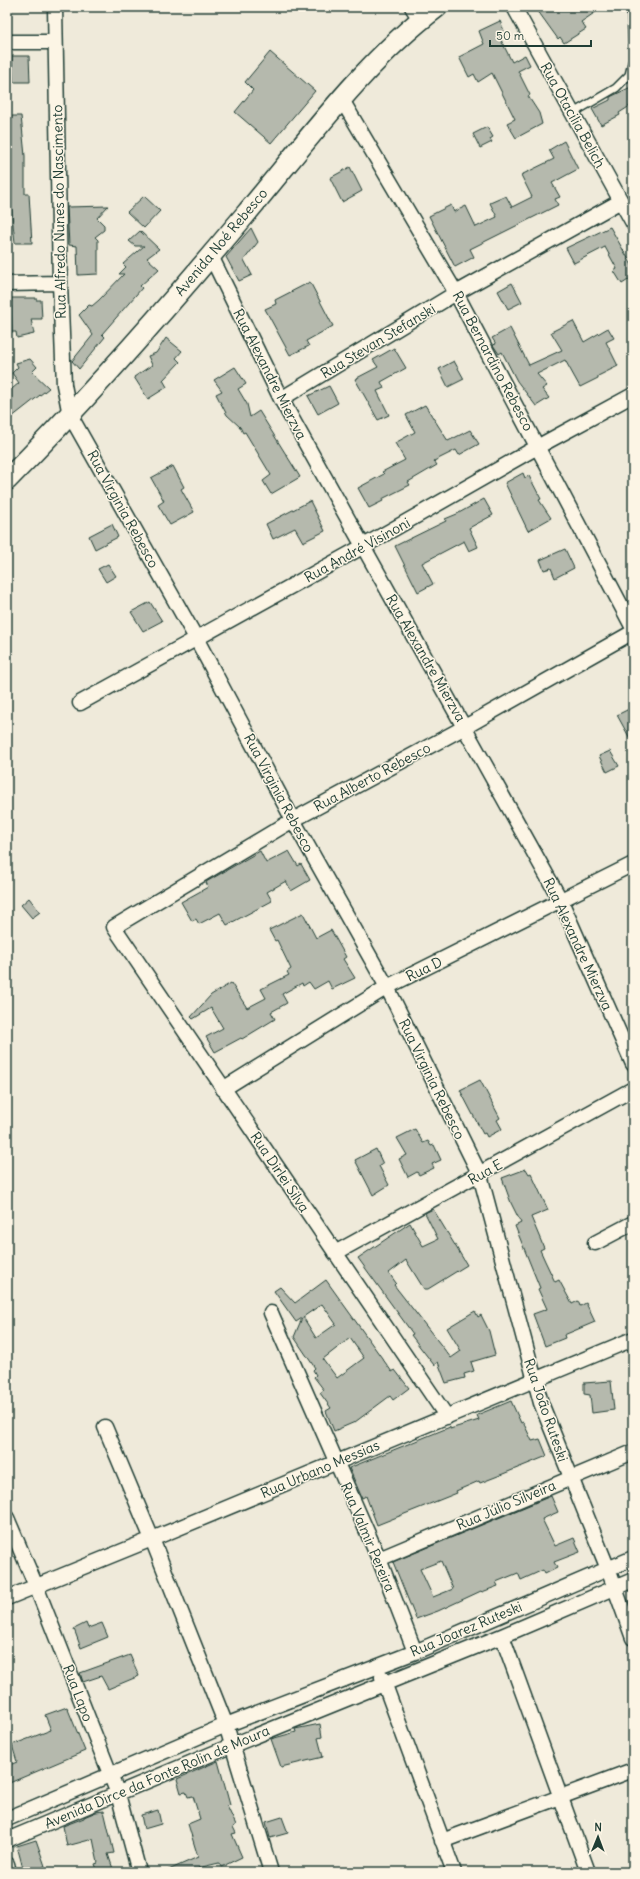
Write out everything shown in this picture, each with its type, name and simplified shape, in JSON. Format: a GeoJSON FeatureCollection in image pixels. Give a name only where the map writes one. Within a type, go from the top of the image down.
{"type":"FeatureCollection","features":[{"type":"Feature","properties":{"kind":"main road","name":"Avenida Noé Rebesco"},"geometry":{"type":"LineString","coordinates":[[7,480],[70,415],[211,256],[342,100],[380,58],[416,13],[436,7]]}},
{"type":"Feature","properties":{"kind":"street","name":"Rua Alfredo Nunes do Nascimento"},"geometry":{"type":"LineString","coordinates":[[55,7],[60,283],[64,385],[70,415]]}},
{"type":"Feature","properties":{"kind":"street","name":"Rua Otacilia Belich"},"geometry":{"type":"LineString","coordinates":[[514,7],[633,223]]}},
{"type":"Feature","properties":{"kind":"street"},"geometry":{"type":"LineString","coordinates":[[7,42],[55,42]]}},
{"type":"Feature","properties":{"kind":"street","name":"Rua Bernardino Rebesco"},"geometry":{"type":"LineString","coordinates":[[342,100],[456,293],[539,446],[633,628]]}},
{"type":"Feature","properties":{"kind":"street","name":"Rua Stevan Stefanski"},"geometry":{"type":"LineString","coordinates":[[281,399],[456,293],[621,201]]}},
{"type":"Feature","properties":{"kind":"street","name":"Rua Alexandre Mierzva"},"geometry":{"type":"LineString","coordinates":[[211,256],[281,399],[362,547],[465,727],[561,901],[633,1064]]}},
{"type":"Feature","properties":{"kind":"street"},"geometry":{"type":"LineString","coordinates":[[7,284],[60,283]]}},
{"type":"Feature","properties":{"kind":"street","name":"Rua André Visinoni"},"geometry":{"type":"LineString","coordinates":[[80,703],[633,395]]}},
{"type":"Feature","properties":{"kind":"street","name":"Rua Virginia Rebesco"},"geometry":{"type":"LineString","coordinates":[[70,415],[196,638],[293,820],[387,987],[480,1175]]}},
{"type":"Feature","properties":{"kind":"street","name":"Rua Alberto Rebesco"},"geometry":{"type":"LineString","coordinates":[[114,927],[293,820],[465,727],[633,632]]}},
{"type":"Feature","properties":{"kind":"street","name":"Rua D"},"geometry":{"type":"LineString","coordinates":[[223,1089],[387,987],[633,864]]}},
{"type":"Feature","properties":{"kind":"street","name":"Rua Dirlei Silva"},"geometry":{"type":"LineString","coordinates":[[114,927],[447,1417]]}},
{"type":"Feature","properties":{"kind":"street","name":"Rua E"},"geometry":{"type":"LineString","coordinates":[[335,1253],[480,1175],[633,1089]]}},
{"type":"Feature","properties":{"kind":"street","name":"Rua João Ruteski"},"geometry":{"type":"LineString","coordinates":[[480,1175],[534,1382],[570,1478],[608,1569],[633,1638]]}},
{"type":"Feature","properties":{"kind":"street"},"geometry":{"type":"LineString","coordinates":[[595,1243],[633,1223]]}},
{"type":"Feature","properties":{"kind":"street","name":"Rua Valmir Pereira"},"geometry":{"type":"LineString","coordinates":[[271,1313],[379,1560],[415,1652]]}},
{"type":"Feature","properties":{"kind":"street","name":"Rua Urbano Messias"},"geometry":{"type":"LineString","coordinates":[[7,1598],[534,1382],[633,1339]]}},
{"type":"Feature","properties":{"kind":"street"},"geometry":{"type":"LineString","coordinates":[[105,1427],[152,1539],[226,1725],[271,1872]]}},
{"type":"Feature","properties":{"kind":"street","name":"Rua Júlio Silveira"},"geometry":{"type":"LineString","coordinates":[[379,1560],[633,1452]]}},
{"type":"Feature","properties":{"kind":"street","name":"Rua Lapo"},"geometry":{"type":"LineString","coordinates":[[7,1518],[36,1586],[118,1794],[139,1872]]}},
{"type":"Feature","properties":{"kind":"street","name":"Rua Joarez Ruteski"},"geometry":{"type":"LineString","coordinates":[[298,1698],[415,1652],[633,1558]]}},
{"type":"Feature","properties":{"kind":"street","name":"Rua Joarez Ruteski"},"geometry":{"type":"LineString","coordinates":[[307,1716],[385,1685],[633,1580]]}},
{"type":"Feature","properties":{"kind":"street"},"geometry":{"type":"LineString","coordinates":[[502,1636],[588,1872]]}},
{"type":"Feature","properties":{"kind":"street"},"geometry":{"type":"LineString","coordinates":[[377,1666],[454,1872]]}},
{"type":"Feature","properties":{"kind":"street"},"geometry":{"type":"LineString","coordinates":[[298,1698],[307,1716]]}},
{"type":"Feature","properties":{"kind":"street","name":"Avenida Dirce da Fonte Rolin de Moura"},"geometry":{"type":"LineString","coordinates":[[7,1819],[226,1725],[298,1698]]}},
{"type":"Feature","properties":{"kind":"street","name":"Avenida Dirce da Fonte Rolin de Moura"},"geometry":{"type":"LineString","coordinates":[[7,1840],[233,1745],[307,1716]]}},
{"type":"Feature","properties":{"kind":"street"},"geometry":{"type":"LineString","coordinates":[[442,1841],[633,1770]]}},
{"type":"Feature","properties":{"kind":"street"},"geometry":{"type":"LineString","coordinates":[[7,1864],[9,1872]]}},
{"type":"Feature","properties":{"kind":"lane"},"geometry":{"type":"LineString","coordinates":[[631,11],[633,50]]}},
{"type":"Feature","properties":{"kind":"lane"},"geometry":{"type":"LineString","coordinates":[[572,113],[616,88],[629,75],[633,59]]}},
{"type":"Feature","properties":{"kind":"building"},"geometry":{"type":"Polygon","coordinates":[[[535,7],[603,7],[581,22],[586,29],[564,43],[560,37],[558,39],[535,7]]]}},
{"type":"Feature","properties":{"kind":"building"},"geometry":{"type":"Polygon","coordinates":[[[500,21],[505,33],[499,36],[512,62],[525,55],[530,65],[518,71],[530,95],[528,96],[539,113],[542,124],[516,138],[507,123],[515,119],[492,73],[478,82],[474,74],[469,77],[459,57],[484,44],[479,31],[500,21]]]}},
{"type":"Feature","properties":{"kind":"building"},"geometry":{"type":"Polygon","coordinates":[[[270,52],[315,91],[271,143],[235,112],[253,90],[245,82],[270,52]]]}},
{"type":"Feature","properties":{"kind":"building"},"geometry":{"type":"Polygon","coordinates":[[[12,56],[29,56],[30,82],[13,82],[12,56]]]}},
{"type":"Feature","properties":{"kind":"building"},"geometry":{"type":"Polygon","coordinates":[[[633,86],[633,104],[619,113],[620,115],[601,125],[592,109],[610,100],[610,97],[633,86]]]}},
{"type":"Feature","properties":{"kind":"building"},"geometry":{"type":"Polygon","coordinates":[[[7,116],[21,116],[25,156],[25,194],[29,194],[32,243],[15,243],[9,185],[7,185],[7,116]]]}},
{"type":"Feature","properties":{"kind":"building"},"geometry":{"type":"Polygon","coordinates":[[[487,127],[493,137],[490,139],[492,142],[480,148],[473,134],[487,127]]]}},
{"type":"Feature","properties":{"kind":"building"},"geometry":{"type":"Polygon","coordinates":[[[564,141],[578,169],[552,183],[560,197],[555,199],[558,205],[470,249],[474,257],[455,267],[429,216],[451,205],[454,212],[466,206],[476,227],[497,217],[490,203],[506,196],[512,207],[532,197],[521,175],[554,159],[549,150],[564,141]]]}},
{"type":"Feature","properties":{"kind":"building"},"geometry":{"type":"Polygon","coordinates":[[[350,167],[362,191],[342,202],[330,178],[350,167]]]}},
{"type":"Feature","properties":{"kind":"building"},"geometry":{"type":"Polygon","coordinates":[[[144,196],[160,211],[144,228],[127,212],[144,196]]]}},
{"type":"Feature","properties":{"kind":"building"},"geometry":{"type":"Polygon","coordinates":[[[108,206],[97,218],[104,225],[104,230],[95,237],[98,240],[98,274],[78,275],[77,246],[69,245],[67,207],[108,206]]]}},
{"type":"Feature","properties":{"kind":"building"},"geometry":{"type":"Polygon","coordinates":[[[610,227],[633,267],[633,277],[622,284],[614,271],[617,269],[605,247],[574,263],[566,248],[610,227]]]}},
{"type":"Feature","properties":{"kind":"building"},"geometry":{"type":"Polygon","coordinates":[[[251,228],[258,242],[244,260],[252,275],[239,281],[226,257],[251,228]]]}},
{"type":"Feature","properties":{"kind":"building"},"geometry":{"type":"Polygon","coordinates":[[[140,231],[159,249],[147,258],[159,269],[140,286],[142,288],[102,334],[105,337],[79,369],[72,361],[93,335],[79,315],[89,305],[92,306],[99,300],[124,274],[119,274],[126,267],[123,264],[144,246],[135,246],[129,241],[140,231]]]}},
{"type":"Feature","properties":{"kind":"building"},"geometry":{"type":"Polygon","coordinates":[[[310,282],[333,326],[306,341],[309,346],[290,355],[265,309],[276,304],[275,300],[310,282]]]}},
{"type":"Feature","properties":{"kind":"building"},"geometry":{"type":"Polygon","coordinates":[[[512,283],[522,302],[508,309],[498,291],[512,283]]]}},
{"type":"Feature","properties":{"kind":"building"},"geometry":{"type":"Polygon","coordinates":[[[11,298],[36,298],[36,300],[41,300],[42,319],[31,319],[34,334],[17,338],[16,332],[12,332],[11,298]]]}},
{"type":"Feature","properties":{"kind":"building"},"geometry":{"type":"Polygon","coordinates":[[[573,321],[584,342],[608,328],[614,338],[606,342],[618,366],[580,387],[565,360],[537,374],[547,386],[542,389],[549,398],[536,406],[517,381],[502,352],[499,354],[493,345],[496,344],[492,338],[510,328],[529,365],[562,350],[551,332],[573,321]]]}},
{"type":"Feature","properties":{"kind":"building"},"geometry":{"type":"Polygon","coordinates":[[[166,338],[182,351],[176,358],[180,362],[163,380],[167,387],[148,399],[134,377],[152,365],[148,356],[156,353],[166,338]]]}},
{"type":"Feature","properties":{"kind":"building"},"geometry":{"type":"Polygon","coordinates":[[[394,348],[406,368],[381,382],[384,388],[377,391],[389,415],[378,420],[355,379],[378,367],[373,360],[394,348]]]}},
{"type":"Feature","properties":{"kind":"building"},"geometry":{"type":"Polygon","coordinates":[[[30,359],[37,367],[32,372],[49,388],[7,421],[7,393],[19,383],[12,373],[18,367],[16,363],[30,359]]]}},
{"type":"Feature","properties":{"kind":"building"},"geometry":{"type":"Polygon","coordinates":[[[454,361],[464,379],[448,387],[439,369],[454,361]]]}},
{"type":"Feature","properties":{"kind":"building"},"geometry":{"type":"Polygon","coordinates":[[[235,367],[246,384],[238,389],[247,404],[250,417],[259,411],[300,477],[271,494],[263,481],[271,475],[245,432],[243,433],[240,427],[227,415],[216,394],[222,391],[214,380],[235,367]]]}},
{"type":"Feature","properties":{"kind":"building"},"geometry":{"type":"Polygon","coordinates":[[[329,386],[338,403],[318,414],[308,396],[329,386]]]}},
{"type":"Feature","properties":{"kind":"building"},"geometry":{"type":"Polygon","coordinates":[[[425,405],[448,441],[470,430],[479,444],[459,455],[456,450],[434,461],[437,465],[408,482],[410,485],[382,499],[383,501],[369,508],[358,488],[384,474],[382,472],[405,460],[395,443],[415,432],[406,415],[425,405]]]}},
{"type":"Feature","properties":{"kind":"building"},"geometry":{"type":"Polygon","coordinates":[[[173,466],[184,487],[181,489],[194,512],[170,525],[158,505],[164,501],[151,478],[173,466]]]}},
{"type":"Feature","properties":{"kind":"building"},"geometry":{"type":"Polygon","coordinates":[[[523,473],[525,478],[529,476],[541,499],[539,500],[551,518],[528,531],[505,483],[523,473]]]}},
{"type":"Feature","properties":{"kind":"building"},"geometry":{"type":"Polygon","coordinates":[[[484,499],[493,515],[469,528],[478,547],[469,551],[464,541],[422,563],[433,584],[418,592],[395,546],[446,521],[445,519],[484,499]]]}},
{"type":"Feature","properties":{"kind":"building"},"geometry":{"type":"Polygon","coordinates":[[[310,501],[325,531],[303,542],[295,528],[273,539],[266,524],[310,501]]]}},
{"type":"Feature","properties":{"kind":"building"},"geometry":{"type":"Polygon","coordinates":[[[112,524],[118,537],[95,549],[89,536],[112,524]]]}},
{"type":"Feature","properties":{"kind":"building"},"geometry":{"type":"Polygon","coordinates":[[[565,549],[574,568],[555,578],[551,568],[544,570],[540,560],[565,549]]]}},
{"type":"Feature","properties":{"kind":"building"},"geometry":{"type":"Polygon","coordinates":[[[108,564],[116,576],[106,582],[98,569],[108,564]]]}},
{"type":"Feature","properties":{"kind":"building"},"geometry":{"type":"Polygon","coordinates":[[[150,602],[162,621],[143,631],[131,612],[150,602]]]}},
{"type":"Feature","properties":{"kind":"building"},"geometry":{"type":"Polygon","coordinates":[[[633,707],[633,744],[617,715],[633,707]]]}},
{"type":"Feature","properties":{"kind":"building"},"geometry":{"type":"Polygon","coordinates":[[[610,751],[619,766],[607,772],[599,756],[610,751]]]}},
{"type":"Feature","properties":{"kind":"building"},"geometry":{"type":"Polygon","coordinates":[[[260,851],[266,863],[289,851],[298,866],[301,864],[310,880],[291,891],[286,881],[267,892],[272,901],[227,925],[220,913],[199,924],[196,919],[192,921],[181,902],[208,887],[206,882],[260,851]]]}},
{"type":"Feature","properties":{"kind":"building"},"geometry":{"type":"Polygon","coordinates":[[[29,898],[40,912],[32,918],[21,905],[29,898]]]}},
{"type":"Feature","properties":{"kind":"building"},"geometry":{"type":"Polygon","coordinates":[[[303,913],[316,938],[331,930],[346,957],[343,959],[355,978],[332,989],[328,981],[314,989],[309,982],[303,986],[302,983],[282,994],[287,1003],[271,1012],[275,1019],[242,1039],[241,1038],[215,1052],[206,1037],[223,1028],[211,1008],[193,1019],[191,1017],[211,995],[231,983],[247,1008],[266,998],[261,989],[289,975],[287,972],[291,969],[277,940],[275,941],[269,930],[303,913]]]}},
{"type":"Feature","properties":{"kind":"building"},"geometry":{"type":"Polygon","coordinates":[[[480,1080],[500,1118],[497,1120],[502,1129],[487,1137],[485,1133],[483,1134],[460,1090],[480,1080]]]}},
{"type":"Feature","properties":{"kind":"building"},"geometry":{"type":"Polygon","coordinates":[[[415,1129],[423,1143],[428,1141],[431,1146],[434,1145],[441,1160],[432,1164],[434,1168],[419,1175],[417,1172],[408,1177],[399,1159],[407,1155],[397,1138],[415,1129]]]}},
{"type":"Feature","properties":{"kind":"building"},"geometry":{"type":"Polygon","coordinates":[[[376,1149],[383,1164],[379,1166],[389,1185],[373,1195],[355,1160],[376,1149]]]}},
{"type":"Feature","properties":{"kind":"building"},"geometry":{"type":"Polygon","coordinates":[[[526,1169],[529,1174],[531,1173],[548,1210],[531,1217],[544,1248],[540,1250],[555,1282],[559,1280],[572,1304],[578,1301],[580,1306],[586,1303],[595,1322],[564,1335],[565,1338],[545,1346],[533,1314],[547,1309],[538,1289],[540,1288],[515,1226],[521,1223],[511,1203],[502,1178],[526,1169]]]}},
{"type":"Feature","properties":{"kind":"building"},"geometry":{"type":"Polygon","coordinates":[[[433,1209],[467,1265],[428,1289],[424,1289],[406,1260],[389,1273],[396,1283],[394,1285],[451,1358],[461,1351],[447,1328],[475,1311],[478,1317],[481,1315],[489,1331],[495,1355],[471,1362],[474,1371],[464,1374],[465,1378],[446,1383],[438,1362],[434,1365],[420,1347],[411,1335],[413,1334],[358,1258],[410,1223],[423,1246],[438,1239],[425,1213],[433,1209]]]}},
{"type":"Feature","properties":{"kind":"building"},"geometry":{"type":"Polygon","coordinates":[[[326,1280],[392,1372],[395,1370],[409,1388],[393,1400],[390,1396],[355,1422],[334,1431],[326,1411],[331,1408],[320,1393],[324,1390],[314,1377],[316,1375],[313,1370],[315,1368],[294,1337],[302,1318],[296,1322],[274,1291],[280,1287],[295,1303],[326,1280]],[[322,1304],[303,1317],[316,1338],[336,1324],[322,1304]],[[350,1338],[323,1359],[337,1378],[364,1358],[350,1338]]]}},
{"type":"Feature","properties":{"kind":"building"},"geometry":{"type":"Polygon","coordinates":[[[611,1381],[614,1410],[592,1413],[590,1395],[584,1394],[584,1383],[611,1381]]]}},
{"type":"Feature","properties":{"kind":"building"},"geometry":{"type":"Polygon","coordinates":[[[511,1401],[521,1423],[523,1422],[532,1441],[540,1439],[547,1456],[480,1483],[479,1481],[456,1491],[457,1493],[377,1525],[366,1496],[362,1498],[349,1468],[450,1427],[450,1429],[479,1420],[477,1415],[511,1401]]]}},
{"type":"Feature","properties":{"kind":"building"},"geometry":{"type":"Polygon","coordinates":[[[551,1496],[558,1512],[542,1519],[555,1546],[574,1538],[580,1552],[554,1562],[557,1568],[545,1574],[543,1570],[521,1580],[518,1573],[496,1582],[498,1586],[482,1592],[481,1591],[438,1611],[416,1619],[393,1562],[551,1496]],[[441,1561],[420,1569],[433,1597],[453,1589],[441,1561]]]}},
{"type":"Feature","properties":{"kind":"building"},"geometry":{"type":"Polygon","coordinates":[[[86,1623],[88,1628],[102,1623],[108,1637],[81,1648],[74,1629],[86,1623]]]}},
{"type":"Feature","properties":{"kind":"building"},"geometry":{"type":"Polygon","coordinates":[[[130,1655],[139,1676],[108,1689],[101,1676],[83,1682],[80,1673],[130,1655]]]}},
{"type":"Feature","properties":{"kind":"building"},"geometry":{"type":"Polygon","coordinates":[[[67,1707],[85,1751],[7,1784],[7,1766],[17,1762],[12,1745],[51,1730],[45,1715],[67,1707]]]}},
{"type":"Feature","properties":{"kind":"building"},"geometry":{"type":"Polygon","coordinates":[[[320,1724],[322,1737],[318,1738],[323,1757],[281,1767],[271,1739],[296,1732],[295,1729],[320,1724]]]}},
{"type":"Feature","properties":{"kind":"building"},"geometry":{"type":"Polygon","coordinates":[[[218,1761],[230,1805],[227,1806],[236,1825],[233,1827],[236,1833],[232,1834],[242,1857],[221,1867],[219,1863],[198,1868],[200,1872],[164,1872],[198,1857],[188,1824],[200,1819],[193,1796],[188,1797],[186,1792],[181,1793],[177,1779],[218,1761]]]}},
{"type":"Feature","properties":{"kind":"building"},"geometry":{"type":"Polygon","coordinates":[[[158,1810],[161,1824],[144,1829],[141,1815],[158,1810]]]}},
{"type":"Feature","properties":{"kind":"building"},"geometry":{"type":"Polygon","coordinates":[[[104,1811],[114,1853],[108,1854],[114,1872],[98,1872],[95,1864],[98,1863],[93,1839],[67,1846],[63,1826],[96,1812],[104,1811]]]}},
{"type":"Feature","properties":{"kind":"building"},"geometry":{"type":"Polygon","coordinates":[[[282,1817],[288,1833],[270,1838],[266,1822],[282,1817]]]}},
{"type":"Feature","properties":{"kind":"building"},"geometry":{"type":"Polygon","coordinates":[[[36,1840],[45,1866],[43,1867],[45,1872],[24,1872],[17,1846],[36,1840]]]}}]}
